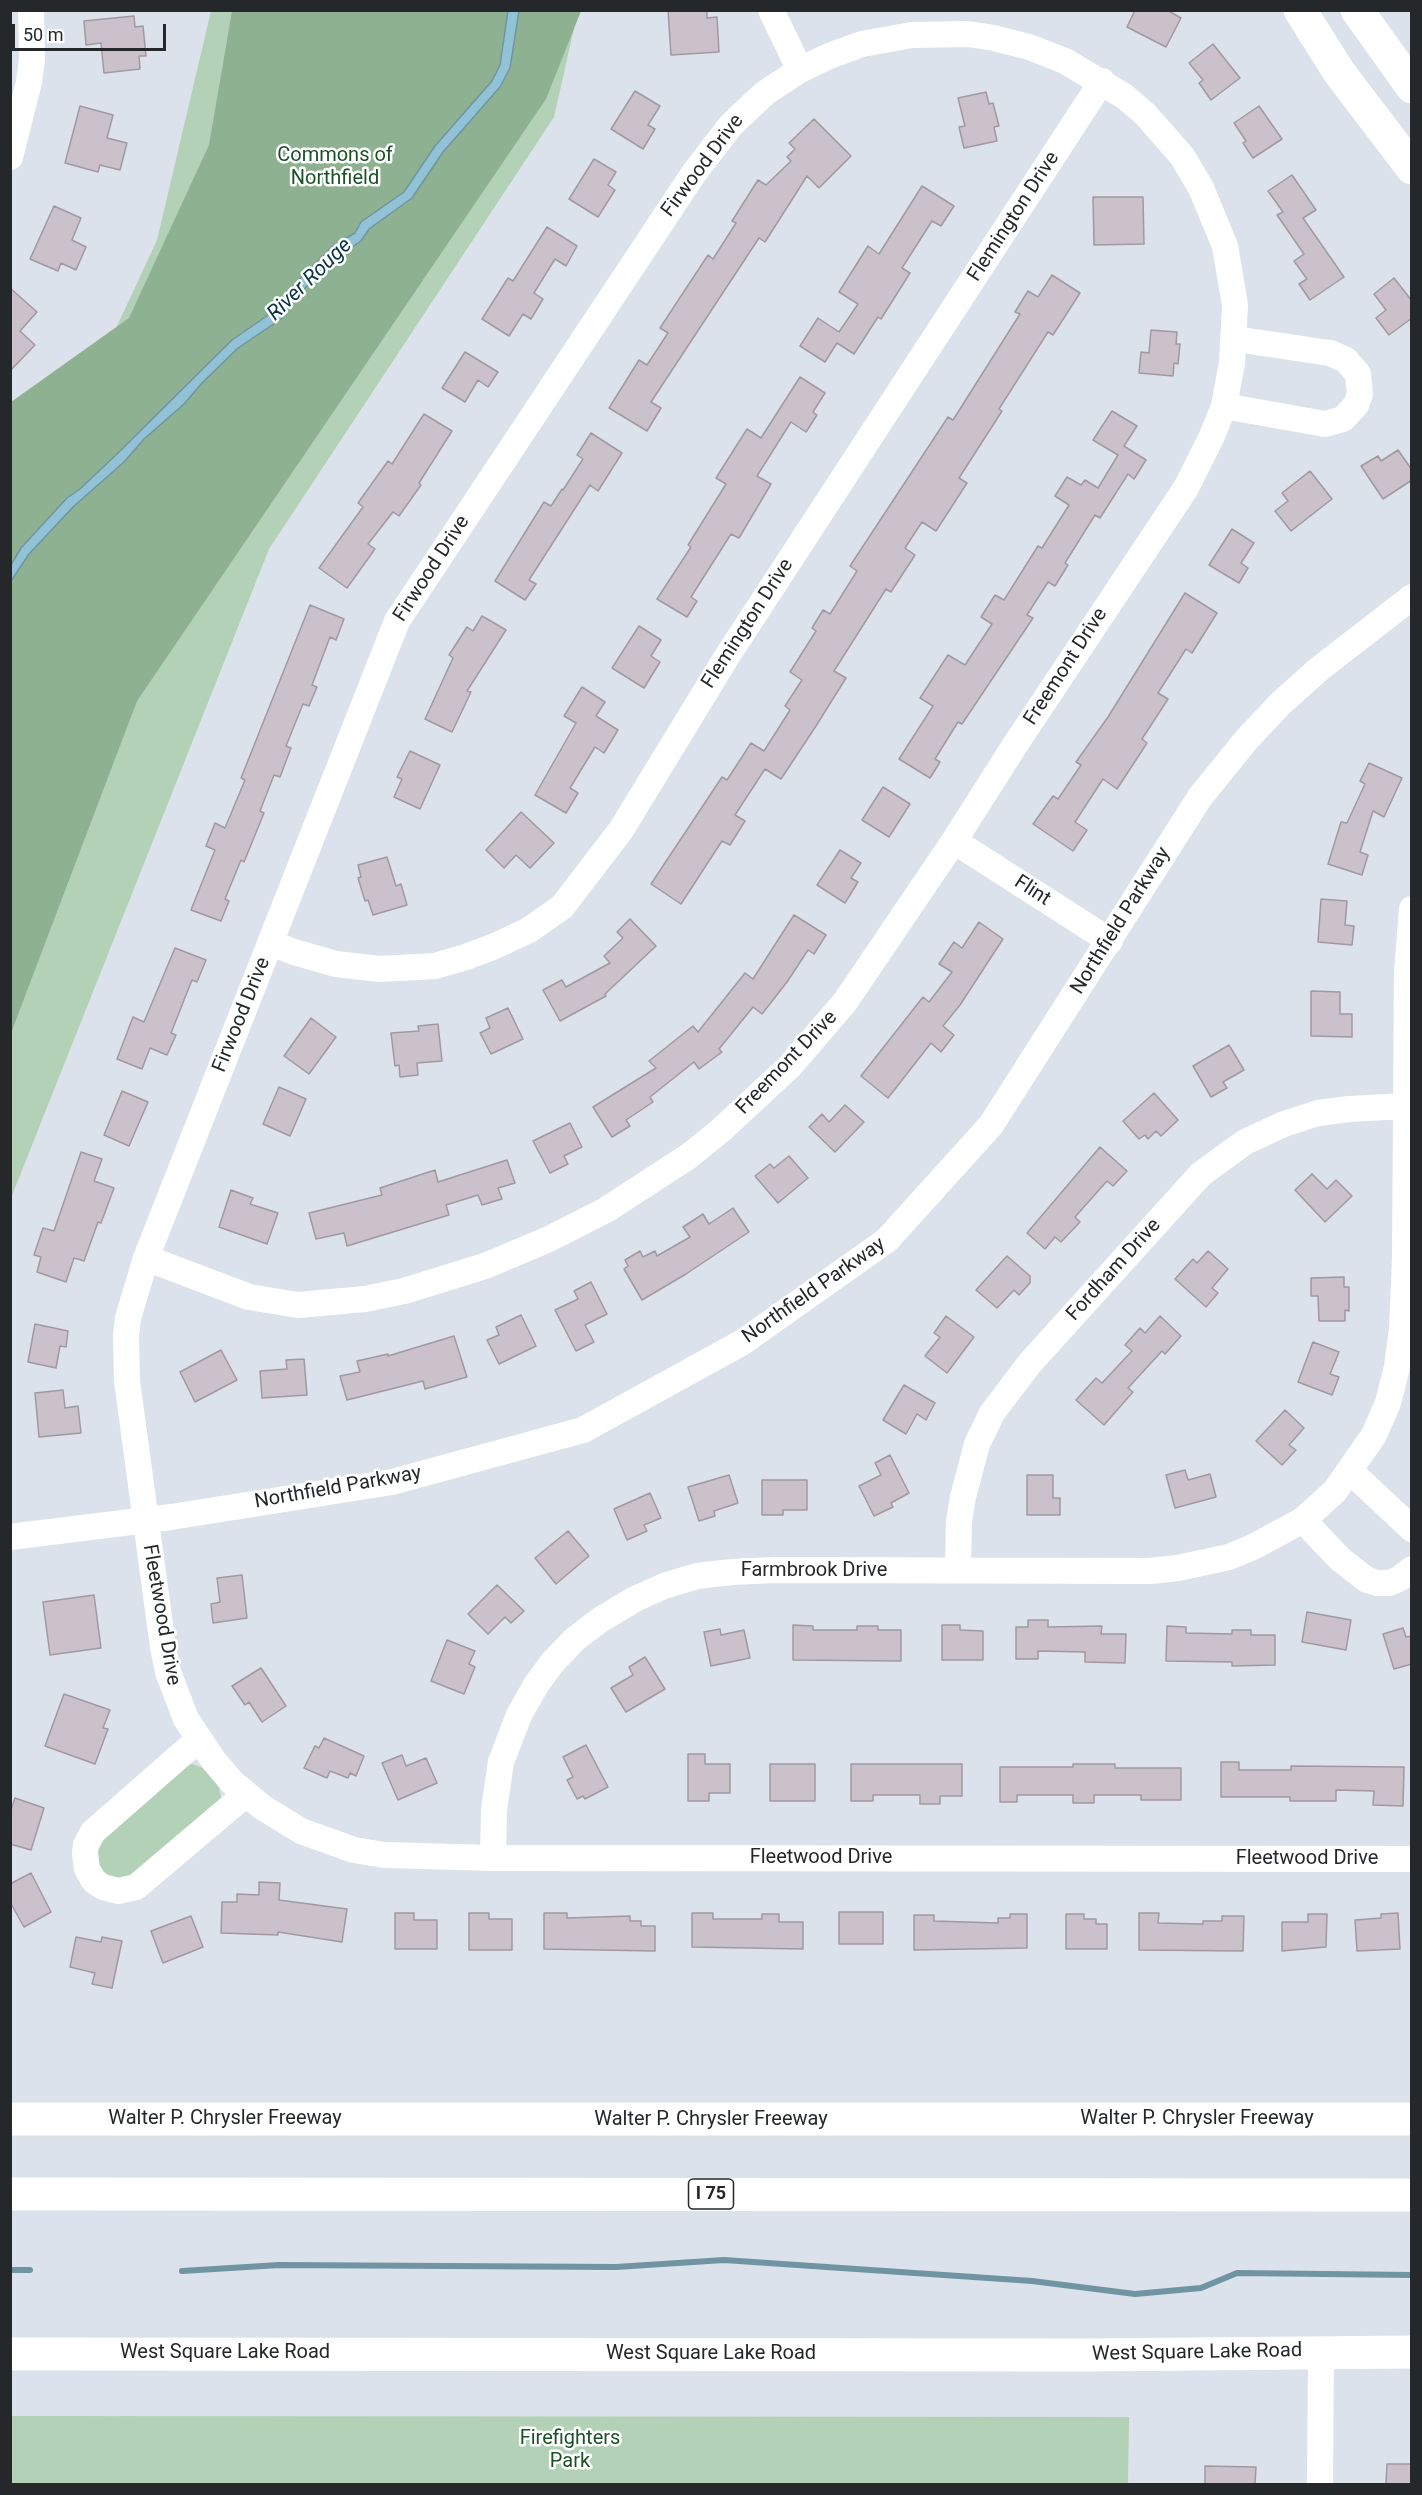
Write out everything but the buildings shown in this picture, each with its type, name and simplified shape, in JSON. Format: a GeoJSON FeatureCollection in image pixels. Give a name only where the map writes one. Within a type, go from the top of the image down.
{"type":"FeatureCollection","features":[{"type":"Feature","properties":{"kind":"main road"},"geometry":{"type":"LineString","coordinates":[[1300,10],[1339,72],[1412,168]]}},
{"type":"Feature","properties":{"kind":"main road"},"geometry":{"type":"LineString","coordinates":[[1357,10],[1412,87]]}},
{"type":"Feature","properties":{"kind":"main road","name":"Walter P. Chrysler Freeway"},"geometry":{"type":"LineString","coordinates":[[10,2119],[1412,2119]]}},
{"type":"Feature","properties":{"kind":"main road","name":"I 75"},"geometry":{"type":"LineString","coordinates":[[10,2194],[1412,2195]]}},
{"type":"Feature","properties":{"kind":"main road","name":"West Square Lake Road"},"geometry":{"type":"LineString","coordinates":[[10,2354],[1089,2355],[1321,2351],[1412,2352]]}},
{"type":"Feature","properties":{"kind":"street"},"geometry":{"type":"LineString","coordinates":[[10,157],[29,82],[32,59],[31,10]]}},
{"type":"Feature","properties":{"kind":"street"},"geometry":{"type":"LineString","coordinates":[[771,10],[800,70]]}},
{"type":"Feature","properties":{"kind":"street","name":"Firwood Drive"},"geometry":{"type":"LineString","coordinates":[[145,1520],[128,1392],[126,1347],[128,1318],[146,1258],[397,621],[660,222],[720,136],[765,93],[800,70],[862,44],[928,34],[968,34],[1029,46],[1065,61],[1102,81]]}},
{"type":"Feature","properties":{"kind":"street","name":"Freemont Drive"},"geometry":{"type":"LineString","coordinates":[[146,1258],[249,1297],[298,1305],[365,1299],[453,1276],[514,1254],[606,1210],[689,1156],[720,1131],[790,1066],[844,1002],[954,841],[1028,724],[1186,488],[1224,406],[1235,339],[1235,305],[1225,246],[1200,188],[1182,156],[1162,132],[1124,96],[1102,81]]}},
{"type":"Feature","properties":{"kind":"street","name":"Flemington Drive"},"geometry":{"type":"LineString","coordinates":[[271,943],[336,964],[380,969],[435,966],[466,957],[529,930],[562,907],[621,830],[726,658],[1102,81]]}},
{"type":"Feature","properties":{"kind":"street"},"geometry":{"type":"LineString","coordinates":[[1224,406],[1324,424],[1343,419],[1356,405],[1360,394],[1358,374],[1346,360],[1330,353],[1235,339]]}},
{"type":"Feature","properties":{"kind":"street","name":"Northfield Parkway"},"geometry":{"type":"LineString","coordinates":[[10,1537],[145,1520],[392,1482],[582,1430],[743,1342],[887,1240],[991,1125],[1195,806],[1247,739],[1281,703],[1319,669],[1412,597]]}},
{"type":"Feature","properties":{"kind":"street","name":"Flint"},"geometry":{"type":"LineString","coordinates":[[954,841],[1110,941]]}},
{"type":"Feature","properties":{"kind":"street","name":"Farmbrook Drive"},"geometry":{"type":"LineString","coordinates":[[493,1858],[496,1788],[501,1761],[519,1715],[552,1663],[575,1639],[600,1620],[645,1594],[697,1576],[732,1572],[776,1570],[1150,1571],[1178,1568],[1229,1557],[1253,1547],[1303,1520],[1335,1491],[1374,1434],[1388,1403],[1397,1367],[1402,1329],[1404,1281],[1407,972],[1412,909]]}},
{"type":"Feature","properties":{"kind":"street","name":"Fordham Drive"},"geometry":{"type":"LineString","coordinates":[[958,1570],[959,1521],[963,1497],[977,1444],[992,1413],[1030,1363],[1201,1174],[1245,1142],[1284,1124],[1318,1113],[1406,1106]]}},
{"type":"Feature","properties":{"kind":"street"},"geometry":{"type":"LineString","coordinates":[[1350,1471],[1412,1529]]}},
{"type":"Feature","properties":{"kind":"street","name":"Fleetwood Drive"},"geometry":{"type":"LineString","coordinates":[[145,1520],[168,1672],[182,1709],[199,1739],[214,1761],[246,1794],[281,1820],[301,1831],[354,1850],[410,1857],[493,1858],[1412,1859]]}},
{"type":"Feature","properties":{"kind":"street"},"geometry":{"type":"LineString","coordinates":[[1303,1520],[1340,1559],[1367,1580],[1389,1583],[1412,1569]]}},
{"type":"Feature","properties":{"kind":"street"},"geometry":{"type":"LineString","coordinates":[[199,1739],[93,1832],[84,1853],[87,1869],[94,1881],[103,1887],[118,1891],[136,1887],[246,1794]]}},
{"type":"Feature","properties":{"kind":"street"},"geometry":{"type":"LineString","coordinates":[[1320,2484],[1321,2351]]}},
{"type":"Feature","properties":{"kind":"green space","name":"Commons of Northfield"},"geometry":{"type":"Polygon","coordinates":[[[211,11],[578,11],[554,117],[269,549],[11,1198],[11,433],[112,337],[157,240],[211,11]]]}},
{"type":"Feature","properties":{"kind":"green space","name":"Commons of Northfield"},"geometry":{"type":"Polygon","coordinates":[[[232,11],[581,11],[546,99],[137,701],[11,1033],[11,402],[129,318],[209,145],[232,11]]]}},
{"type":"Feature","properties":{"kind":"green space"},"geometry":{"type":"Polygon","coordinates":[[[192,1764],[203,1768],[219,1787],[221,1798],[217,1804],[126,1880],[108,1878],[97,1866],[97,1845],[186,1765],[192,1764]]]}},
{"type":"Feature","properties":{"kind":"green space","name":"Firefighters Park"},"geometry":{"type":"Polygon","coordinates":[[[11,2416],[1129,2417],[1128,2484],[11,2484],[11,2416]]]}},
{"type":"Feature","properties":{"kind":"water","name":"River Rouge"},"geometry":{"type":"Polygon","coordinates":[[[508,11],[519,11],[510,68],[500,87],[443,152],[412,198],[369,229],[361,241],[334,259],[295,298],[281,319],[238,348],[184,404],[144,439],[124,462],[74,506],[29,554],[11,581],[11,565],[21,548],[67,498],[80,489],[117,454],[232,340],[274,311],[287,292],[334,245],[355,233],[361,222],[404,192],[435,146],[492,81],[500,65],[508,11]]]}},
{"type":"Feature","properties":{"kind":"waterway"},"geometry":{"type":"LineString","coordinates":[[182,2271],[279,2265],[616,2267],[724,2260],[1032,2281],[1135,2294],[1201,2288],[1237,2273],[1412,2275]]}},
{"type":"Feature","properties":{"kind":"waterway"},"geometry":{"type":"LineString","coordinates":[[10,2270],[30,2270]]}}]}
